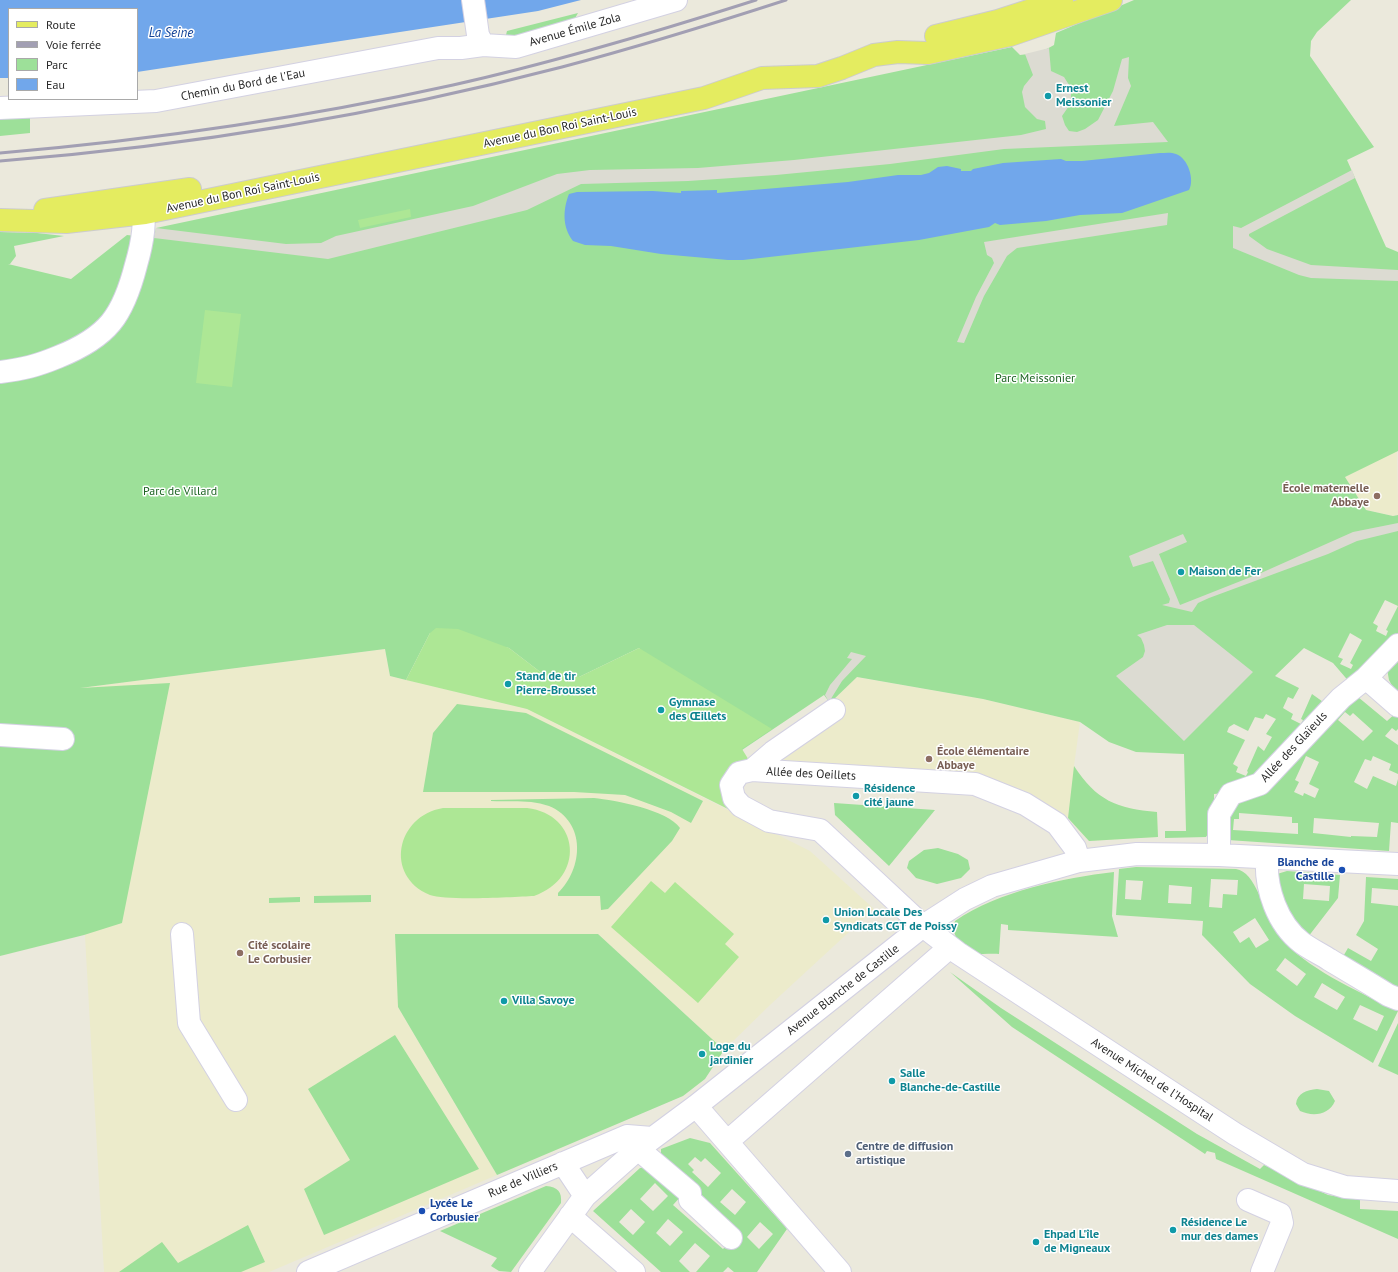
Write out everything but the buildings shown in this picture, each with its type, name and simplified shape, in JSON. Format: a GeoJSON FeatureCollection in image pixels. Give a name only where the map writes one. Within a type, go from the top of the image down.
{"type":"FeatureCollection","features":[{"type":"Feature","properties":{"kind":"main road","name":"Avenue du Bon Roi Saint-Louis"},"geometry":{"type":"LineString","coordinates":[[0,220],[66,222],[341,162],[622,107],[675,94],[759,64],[771,62],[809,63],[825,61],[843,55],[867,43],[914,40],[932,37],[998,21],[1062,0]]}},
{"type":"Feature","properties":{"kind":"main road","name":"Avenue du Bon Roi Saint-Louis"},"geometry":{"type":"LineString","coordinates":[[0,212],[143,205],[704,98],[762,78],[818,76],[874,55],[892,52],[928,53],[1010,35],[1111,0]]}},
{"type":"Feature","properties":{"kind":"street"},"geometry":{"type":"LineString","coordinates":[[473,0],[481,40]]}},
{"type":"Feature","properties":{"kind":"street","name":"Avenue Émile Zola"},"geometry":{"type":"LineString","coordinates":[[481,40],[516,47],[676,0]]}},
{"type":"Feature","properties":{"kind":"street","name":"Chemin du Bord de l'Eau"},"geometry":{"type":"LineString","coordinates":[[0,108],[57,107],[156,101],[438,48],[461,48],[481,40]]}},
{"type":"Feature","properties":{"kind":"street"},"geometry":{"type":"LineString","coordinates":[[0,372],[31,368],[79,349],[98,337],[112,323],[125,302],[133,277],[144,234],[143,205]]}},
{"type":"Feature","properties":{"kind":"street","name":"Allée des Glaïeuls"},"geometry":{"type":"LineString","coordinates":[[1220,855],[1219,814],[1231,794],[1260,784],[1341,698],[1366,678],[1398,645]]}},
{"type":"Feature","properties":{"kind":"street"},"geometry":{"type":"LineString","coordinates":[[1366,678],[1398,706]]}},
{"type":"Feature","properties":{"kind":"street","name":"Allée des Oeillets"},"geometry":{"type":"LineString","coordinates":[[752,770],[773,752],[834,710]]}},
{"type":"Feature","properties":{"kind":"street"},"geometry":{"type":"LineString","coordinates":[[0,735],[63,739]]}},
{"type":"Feature","properties":{"kind":"street","name":"Allée des Oeillets"},"geometry":{"type":"LineString","coordinates":[[924,926],[820,830],[769,821],[741,806],[734,798],[731,785],[739,773],[752,770],[975,784],[1026,804],[1057,824],[1075,848],[1079,861]]}},
{"type":"Feature","properties":{"kind":"street","name":"Avenue Blanche de Castille"},"geometry":{"type":"LineString","coordinates":[[530,1272],[585,1196],[645,1143],[696,1106],[924,926],[965,899],[992,886],[1079,861],[1137,854],[1220,855],[1398,864]]}},
{"type":"Feature","properties":{"kind":"street"},"geometry":{"type":"LineString","coordinates":[[1267,858],[1266,870],[1268,888],[1276,908],[1286,925],[1301,942],[1388,995],[1398,999]]}},
{"type":"Feature","properties":{"kind":"street","name":"Avenue Michel de l'Hospital"},"geometry":{"type":"LineString","coordinates":[[924,926],[950,947],[1235,1134],[1303,1174],[1344,1187],[1398,1191]]}},
{"type":"Feature","properties":{"kind":"street"},"geometry":{"type":"LineString","coordinates":[[182,934],[189,1023],[236,1100]]}},
{"type":"Feature","properties":{"kind":"street"},"geometry":{"type":"LineString","coordinates":[[728,1141],[950,947]]}},
{"type":"Feature","properties":{"kind":"street"},"geometry":{"type":"LineString","coordinates":[[696,1106],[728,1141],[840,1272]]}},
{"type":"Feature","properties":{"kind":"street","name":"Rue de Villiers"},"geometry":{"type":"LineString","coordinates":[[308,1272],[627,1136],[645,1143]]}},
{"type":"Feature","properties":{"kind":"street"},"geometry":{"type":"LineString","coordinates":[[645,1143],[690,1193],[690,1200],[731,1238]]}},
{"type":"Feature","properties":{"kind":"street"},"geometry":{"type":"LineString","coordinates":[[562,1163],[585,1196]]}},
{"type":"Feature","properties":{"kind":"street"},"geometry":{"type":"LineString","coordinates":[[1248,1200],[1280,1214],[1282,1223],[1262,1272]]}},
{"type":"Feature","properties":{"kind":"street"},"geometry":{"type":"LineString","coordinates":[[570,1216],[634,1272]]}},
{"type":"Feature","properties":{"kind":"shaded area"},"geometry":{"type":"Polygon","coordinates":[[[1049,48],[1051,71],[1064,77],[1071,88],[1071,103],[1062,116],[1069,131],[1077,132],[1085,129],[1098,120],[1113,91],[1122,59],[1129,57],[1128,78],[1131,86],[1114,126],[1153,122],[1168,142],[1004,149],[890,164],[776,175],[688,181],[581,184],[527,210],[328,259],[154,238],[156,228],[286,244],[321,243],[336,236],[473,206],[557,174],[590,170],[698,168],[794,160],[1021,135],[1046,129],[1045,121],[1037,119],[1025,107],[1022,92],[1024,86],[1033,75],[1025,54],[1049,48]]]}},
{"type":"Feature","properties":{"kind":"shaded area"},"geometry":{"type":"Polygon","coordinates":[[[1352,170],[1355,178],[1249,234],[1249,236],[1267,249],[1311,265],[1398,270],[1398,281],[1311,278],[1299,275],[1233,248],[1233,226],[1241,228],[1352,170]]]}},
{"type":"Feature","properties":{"kind":"shaded area"},"geometry":{"type":"Polygon","coordinates":[[[1168,213],[1167,225],[1017,248],[1007,256],[984,296],[964,343],[957,342],[976,297],[994,263],[992,258],[987,255],[984,242],[1168,213]]]}},
{"type":"Feature","properties":{"kind":"shaded area","name":"École maternelle Abbaye"},"geometry":{"type":"Polygon","coordinates":[[[1397,450],[1398,515],[1393,516],[1366,510],[1345,477],[1397,450]]]}},
{"type":"Feature","properties":{"kind":"shaded area"},"geometry":{"type":"Polygon","coordinates":[[[1398,523],[1398,531],[1357,541],[1328,554],[1209,598],[1198,603],[1192,612],[1162,605],[1169,603],[1170,599],[1153,561],[1133,567],[1129,556],[1183,534],[1187,542],[1159,554],[1180,605],[1261,573],[1353,532],[1398,523]]]}},
{"type":"Feature","properties":{"kind":"shaded area"},"geometry":{"type":"Polygon","coordinates":[[[1167,625],[1194,625],[1253,672],[1184,741],[1116,676],[1143,657],[1145,651],[1144,645],[1141,638],[1137,635],[1167,625]]]}},
{"type":"Feature","properties":{"kind":"shaded area","name":"Cité scolaire Le Corbusier"},"geometry":{"type":"Polygon","coordinates":[[[385,649],[390,676],[527,709],[810,851],[874,909],[770,1005],[724,1050],[598,934],[398,1007],[497,1175],[269,1272],[104,1272],[71,689],[385,649]]]}},
{"type":"Feature","properties":{"kind":"shaded area"},"geometry":{"type":"Polygon","coordinates":[[[851,652],[866,656],[842,681],[829,702],[825,695],[830,685],[852,659],[847,658],[851,652]]]}},
{"type":"Feature","properties":{"kind":"shaded area","name":"École élémentaire Abbaye"},"geometry":{"type":"Polygon","coordinates":[[[856,677],[983,699],[1080,722],[1074,766],[1083,780],[1096,794],[1114,804],[1137,810],[1157,812],[1158,837],[1089,841],[1068,818],[987,781],[786,763],[780,754],[856,677]]]}},
{"type":"Feature","properties":{"kind":"green space","name":"Parc Meissonier"},"geometry":{"type":"Polygon","coordinates":[[[1134,0],[1351,0],[1317,32],[1311,41],[1310,56],[1374,147],[1347,160],[1386,247],[1398,252],[1398,451],[1345,477],[1366,510],[1393,516],[1398,515],[1398,606],[1398,639],[1351,684],[1333,663],[1304,648],[1275,676],[1299,688],[1293,699],[1288,697],[1283,708],[1293,714],[1291,719],[1301,724],[1303,720],[1301,719],[1312,694],[1326,704],[1275,762],[1225,793],[1214,794],[1214,811],[1211,828],[1206,837],[1165,838],[1165,831],[1186,831],[1184,754],[1136,752],[1109,742],[1080,722],[983,699],[857,677],[830,703],[824,695],[742,750],[639,648],[579,677],[552,681],[509,648],[430,633],[406,680],[390,676],[385,649],[80,688],[170,683],[122,923],[84,935],[0,956],[0,232],[37,233],[64,236],[14,246],[16,256],[10,264],[8,264],[71,279],[127,235],[154,238],[156,228],[1012,47],[1020,55],[1033,53],[1054,45],[1056,33],[1134,0]],[[1385,600],[1373,623],[1378,626],[1376,631],[1386,636],[1388,631],[1386,630],[1398,606],[1385,600]],[[1350,633],[1338,657],[1343,659],[1340,664],[1351,669],[1353,665],[1350,663],[1362,640],[1350,633]],[[1266,714],[1263,719],[1255,717],[1248,731],[1234,724],[1229,727],[1227,732],[1245,740],[1233,764],[1238,767],[1236,772],[1246,776],[1258,746],[1264,751],[1272,737],[1266,734],[1276,719],[1266,714]]]}},
{"type":"Feature","properties":{"kind":"green space"},"geometry":{"type":"Polygon","coordinates":[[[578,13],[574,20],[509,38],[506,35],[507,31],[578,13]]]}},
{"type":"Feature","properties":{"kind":"green space"},"geometry":{"type":"Polygon","coordinates":[[[0,113],[30,115],[30,133],[0,136],[0,113]]]}},
{"type":"Feature","properties":{"kind":"green space"},"geometry":{"type":"Polygon","coordinates":[[[410,209],[411,217],[360,228],[358,220],[410,209]]]}},
{"type":"Feature","properties":{"kind":"green space"},"geometry":{"type":"Polygon","coordinates":[[[205,310],[241,314],[232,387],[196,383],[205,310]]]}},
{"type":"Feature","properties":{"kind":"green space"},"geometry":{"type":"Polygon","coordinates":[[[436,628],[458,629],[509,648],[552,681],[560,670],[579,677],[639,648],[772,729],[742,749],[750,762],[734,812],[527,709],[406,680],[430,633],[436,628]]]}},
{"type":"Feature","properties":{"kind":"green space"},"geometry":{"type":"Polygon","coordinates":[[[1398,652],[1398,697],[1389,680],[1387,669],[1398,652]]]}},
{"type":"Feature","properties":{"kind":"green space"},"geometry":{"type":"Polygon","coordinates":[[[1358,697],[1387,721],[1398,711],[1398,729],[1396,731],[1392,728],[1385,736],[1398,745],[1398,774],[1389,770],[1391,764],[1373,756],[1371,761],[1365,759],[1354,782],[1367,789],[1373,776],[1396,786],[1398,779],[1398,823],[1391,822],[1389,851],[1228,840],[1228,808],[1318,734],[1358,697]],[[1345,712],[1338,720],[1363,741],[1373,731],[1353,713],[1350,716],[1345,712]],[[1306,756],[1295,780],[1299,782],[1294,792],[1303,796],[1304,793],[1315,798],[1319,789],[1309,784],[1319,762],[1306,756]],[[1239,813],[1239,819],[1234,819],[1233,830],[1298,834],[1298,823],[1292,823],[1292,817],[1239,813]],[[1314,818],[1313,833],[1351,837],[1377,837],[1379,823],[1314,818]]]}},
{"type":"Feature","properties":{"kind":"green space"},"geometry":{"type":"Polygon","coordinates":[[[457,704],[526,713],[703,801],[691,823],[671,812],[625,795],[574,792],[423,792],[433,733],[457,704]]]}},
{"type":"Feature","properties":{"kind":"green space"},"geometry":{"type":"Polygon","coordinates":[[[1074,766],[1082,778],[1099,795],[1109,801],[1143,811],[1157,812],[1158,837],[1089,841],[1068,818],[1074,766]]]}},
{"type":"Feature","properties":{"kind":"green space"},"geometry":{"type":"Polygon","coordinates":[[[594,798],[615,801],[653,811],[674,822],[680,828],[672,841],[608,909],[601,910],[600,896],[558,896],[558,893],[572,872],[576,859],[577,846],[575,834],[570,823],[561,813],[549,806],[535,802],[491,801],[594,798]]]}},
{"type":"Feature","properties":{"kind":"green space"},"geometry":{"type":"Polygon","coordinates":[[[834,803],[935,810],[889,866],[835,815],[834,803]]]}},
{"type":"Feature","properties":{"kind":"green space"},"geometry":{"type":"Polygon","coordinates":[[[443,808],[527,808],[545,813],[558,822],[566,834],[570,848],[569,862],[562,876],[551,887],[534,896],[450,898],[430,895],[415,886],[406,875],[402,861],[402,847],[406,834],[415,822],[427,813],[443,808]]]}},
{"type":"Feature","properties":{"kind":"green space"},"geometry":{"type":"Polygon","coordinates":[[[938,848],[958,854],[968,860],[970,869],[961,878],[937,884],[916,878],[907,868],[909,861],[924,850],[938,848]]]}},
{"type":"Feature","properties":{"kind":"green space"},"geometry":{"type":"Polygon","coordinates":[[[1136,867],[1236,869],[1243,872],[1254,884],[1275,927],[1288,945],[1298,954],[1324,973],[1398,1011],[1373,1063],[1295,1016],[1250,984],[1202,935],[1203,921],[1116,915],[1119,869],[1136,867]],[[1211,879],[1209,907],[1222,908],[1223,894],[1237,895],[1238,880],[1211,879]],[[1126,880],[1125,899],[1141,900],[1143,881],[1126,880]],[[1169,885],[1168,903],[1191,904],[1192,887],[1169,885]],[[1255,918],[1233,932],[1240,943],[1249,937],[1256,948],[1269,940],[1255,918]],[[1285,958],[1276,970],[1297,986],[1306,974],[1285,958]],[[1322,983],[1314,997],[1337,1010],[1345,997],[1322,983]],[[1360,1005],[1353,1019],[1377,1031],[1384,1016],[1360,1005]]]}},
{"type":"Feature","properties":{"kind":"green space"},"geometry":{"type":"Polygon","coordinates":[[[1287,871],[1340,875],[1338,898],[1308,937],[1290,917],[1275,877],[1277,874],[1287,871]],[[1304,884],[1303,899],[1329,901],[1330,886],[1304,884]]]}},
{"type":"Feature","properties":{"kind":"green space"},"geometry":{"type":"Polygon","coordinates":[[[1114,872],[1112,916],[1118,937],[1008,930],[1008,925],[1001,924],[999,954],[983,954],[969,951],[955,936],[955,921],[991,902],[1011,894],[1053,882],[1114,872]]]}},
{"type":"Feature","properties":{"kind":"green space"},"geometry":{"type":"Polygon","coordinates":[[[1366,877],[1398,879],[1398,890],[1372,888],[1371,903],[1398,906],[1398,990],[1341,960],[1348,948],[1371,961],[1378,949],[1356,935],[1364,921],[1366,877]]]}},
{"type":"Feature","properties":{"kind":"green space"},"geometry":{"type":"Polygon","coordinates":[[[651,881],[665,893],[675,882],[734,934],[725,944],[739,957],[698,1003],[611,927],[651,881]]]}},
{"type":"Feature","properties":{"kind":"green space"},"geometry":{"type":"Polygon","coordinates":[[[371,895],[371,902],[314,903],[314,896],[371,895]]]}},
{"type":"Feature","properties":{"kind":"green space"},"geometry":{"type":"Polygon","coordinates":[[[300,897],[300,902],[269,903],[269,898],[300,897]]]}},
{"type":"Feature","properties":{"kind":"green space"},"geometry":{"type":"Polygon","coordinates":[[[395,934],[598,934],[724,1050],[705,1079],[683,1096],[497,1175],[398,1007],[395,934]]]}},
{"type":"Feature","properties":{"kind":"green space"},"geometry":{"type":"Polygon","coordinates":[[[950,972],[1001,1008],[1197,1134],[1260,1169],[1264,1165],[1328,1195],[1360,1200],[1360,1209],[1398,1211],[1398,1239],[1216,1159],[1215,1153],[1207,1151],[1205,1154],[1012,1027],[950,972]]]}},
{"type":"Feature","properties":{"kind":"green space"},"geometry":{"type":"Polygon","coordinates":[[[1398,1023],[1398,1075],[1378,1066],[1398,1023]]]}},
{"type":"Feature","properties":{"kind":"green space"},"geometry":{"type":"Polygon","coordinates":[[[395,1035],[479,1169],[324,1235],[304,1189],[350,1160],[308,1089],[395,1035]]]}},
{"type":"Feature","properties":{"kind":"green space"},"geometry":{"type":"Polygon","coordinates":[[[1317,1089],[1329,1091],[1335,1101],[1332,1106],[1320,1114],[1310,1114],[1300,1111],[1296,1104],[1298,1097],[1306,1091],[1317,1089]]]}},
{"type":"Feature","properties":{"kind":"green space"},"geometry":{"type":"Polygon","coordinates":[[[690,1138],[710,1143],[787,1229],[757,1272],[734,1272],[728,1267],[723,1272],[696,1272],[710,1256],[695,1243],[679,1261],[690,1272],[661,1272],[593,1211],[640,1168],[653,1167],[682,1195],[673,1205],[723,1249],[740,1231],[661,1160],[661,1149],[690,1138]],[[695,1157],[688,1164],[694,1170],[692,1172],[708,1187],[721,1173],[705,1158],[701,1162],[695,1157]],[[655,1183],[640,1199],[653,1211],[668,1196],[655,1183]],[[732,1189],[720,1202],[735,1215],[746,1202],[732,1189]],[[631,1209],[619,1222],[633,1235],[645,1222],[631,1209]],[[668,1219],[656,1233],[670,1246],[683,1232],[668,1219]],[[760,1222],[747,1237],[759,1249],[773,1234],[760,1222]]]}},
{"type":"Feature","properties":{"kind":"green space"},"geometry":{"type":"Polygon","coordinates":[[[546,1186],[556,1189],[560,1193],[561,1203],[511,1272],[499,1271],[491,1266],[497,1258],[440,1231],[546,1186]]]}},
{"type":"Feature","properties":{"kind":"green space"},"geometry":{"type":"Polygon","coordinates":[[[248,1225],[265,1262],[241,1272],[119,1272],[162,1242],[178,1263],[248,1225]]]}},
{"type":"Feature","properties":{"kind":"water","name":"La Seine"},"geometry":{"type":"Polygon","coordinates":[[[0,0],[581,0],[538,11],[138,72],[138,8],[8,8],[8,78],[0,78],[0,0]]]}},
{"type":"Feature","properties":{"kind":"water"},"geometry":{"type":"Polygon","coordinates":[[[1160,153],[1174,153],[1184,160],[1191,175],[1191,186],[1189,190],[1122,213],[1080,215],[1046,221],[1000,225],[995,223],[989,227],[919,240],[743,260],[728,260],[661,254],[611,246],[585,245],[573,241],[569,236],[565,224],[565,212],[569,194],[577,192],[653,191],[681,193],[681,191],[717,190],[717,193],[848,182],[898,175],[921,175],[929,173],[938,167],[947,166],[961,169],[961,171],[971,171],[973,169],[1003,163],[1061,159],[1066,161],[1082,161],[1160,153]]]}},
{"type":"Feature","properties":{"kind":"railway"},"geometry":{"type":"LineString","coordinates":[[0,153],[114,142],[228,126],[284,118],[397,97],[491,76],[567,56],[681,24],[756,0]]}},
{"type":"Feature","properties":{"kind":"railway"},"geometry":{"type":"LineString","coordinates":[[0,161],[142,147],[212,137],[353,114],[423,100],[562,67],[674,35],[786,0]]}},
{"type":"Feature","properties":{"kind":"place","name":"Ernest Meissonier"},"geometry":{"type":"Point","coordinates":[1048,96]}},
{"type":"Feature","properties":{"kind":"place","name":"École maternelle Abbaye"},"geometry":{"type":"Point","coordinates":[1377,496]}},
{"type":"Feature","properties":{"kind":"place","name":"Maison de Fer"},"geometry":{"type":"Point","coordinates":[1181,572]}},
{"type":"Feature","properties":{"kind":"place","name":"Stand de tir Pierre-Brousset"},"geometry":{"type":"Point","coordinates":[508,684]}},
{"type":"Feature","properties":{"kind":"place","name":"Gymnase des Œillets"},"geometry":{"type":"Point","coordinates":[661,710]}},
{"type":"Feature","properties":{"kind":"place","name":"École élémentaire Abbaye"},"geometry":{"type":"Point","coordinates":[929,759]}},
{"type":"Feature","properties":{"kind":"place","name":"Résidence cité jaune"},"geometry":{"type":"Point","coordinates":[856,796]}},
{"type":"Feature","properties":{"kind":"place","name":"Blanche de Castille"},"geometry":{"type":"Point","coordinates":[1342,870]}},
{"type":"Feature","properties":{"kind":"place","name":"Union Locale Des Syndicats CGT de Poissy"},"geometry":{"type":"Point","coordinates":[826,920]}},
{"type":"Feature","properties":{"kind":"place","name":"Cité scolaire Le Corbusier"},"geometry":{"type":"Point","coordinates":[240,953]}},
{"type":"Feature","properties":{"kind":"place","name":"Villa Savoye"},"geometry":{"type":"Point","coordinates":[504,1001]}},
{"type":"Feature","properties":{"kind":"place","name":"Loge du jardinier"},"geometry":{"type":"Point","coordinates":[702,1054]}},
{"type":"Feature","properties":{"kind":"place","name":"Salle Blanche-de-Castille"},"geometry":{"type":"Point","coordinates":[892,1081]}},
{"type":"Feature","properties":{"kind":"place","name":"Centre de diffusion artistique"},"geometry":{"type":"Point","coordinates":[848,1154]}},
{"type":"Feature","properties":{"kind":"place","name":"Lycée Le Corbusier"},"geometry":{"type":"Point","coordinates":[422,1211]}},
{"type":"Feature","properties":{"kind":"place","name":"Résidence Le mur des dames"},"geometry":{"type":"Point","coordinates":[1173,1230]}},
{"type":"Feature","properties":{"kind":"place","name":"Ehpad L'île de Migneaux"},"geometry":{"type":"Point","coordinates":[1036,1242]}},
{"type":"Feature","properties":{"kind":"park label","name":"Parc de Villard"},"geometry":{"type":"Point","coordinates":[180,492]}}]}
